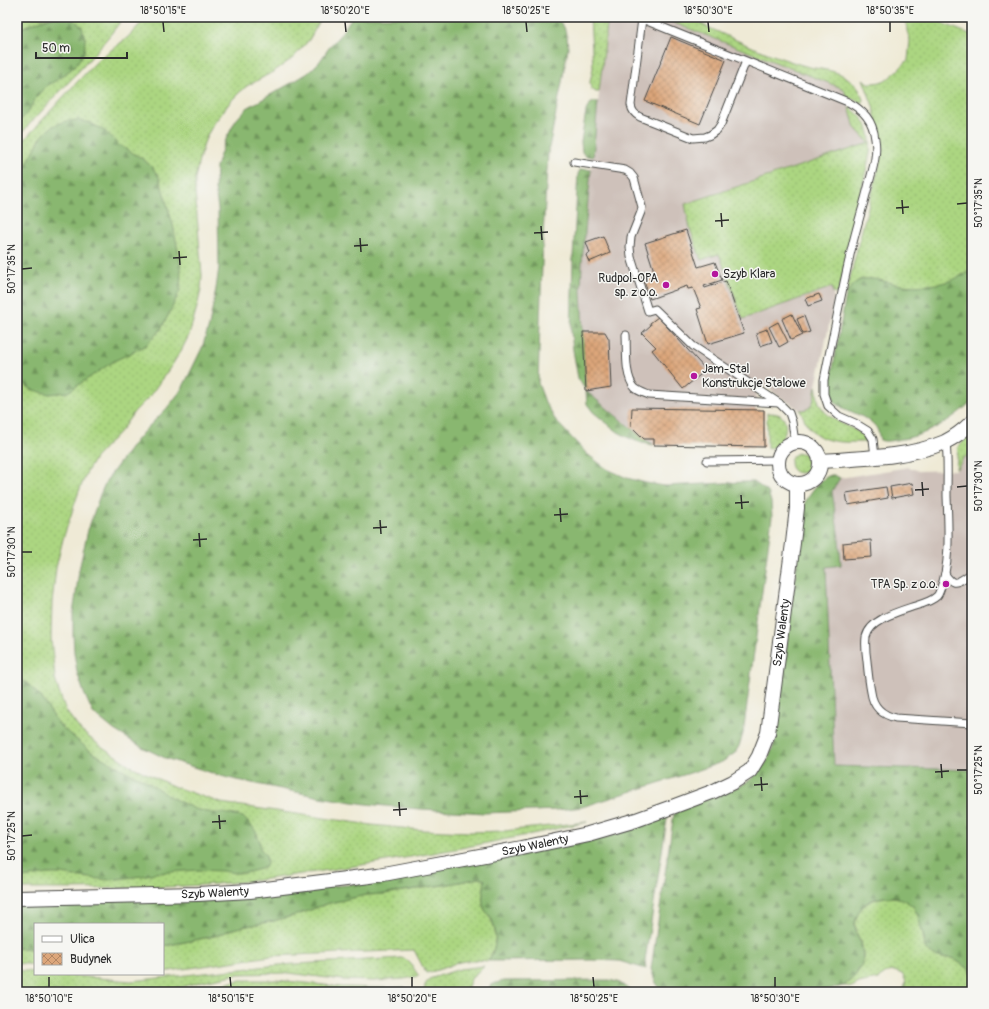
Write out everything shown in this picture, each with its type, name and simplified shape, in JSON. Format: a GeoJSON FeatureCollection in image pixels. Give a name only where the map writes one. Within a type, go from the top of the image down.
{"type":"FeatureCollection","features":[{"type":"Feature","properties":{"kind":"street"},"geometry":{"type":"LineString","coordinates":[[820,461],[875,457],[929,448],[946,442],[972,422]]}},
{"type":"Feature","properties":{"kind":"street"},"geometry":{"type":"LineString","coordinates":[[795,442],[809,444],[818,454],[820,461],[818,473],[814,478],[797,484],[790,482],[785,478],[778,467],[778,460],[784,448],[795,442]]}},
{"type":"Feature","properties":{"kind":"street","name":"Szyb Walenty"},"geometry":{"type":"LineString","coordinates":[[17,898],[198,894],[250,891],[378,875],[588,834],[636,820],[712,792],[733,782],[750,771],[759,756],[768,733],[793,544],[797,508],[797,484]]}},
{"type":"Feature","properties":{"kind":"lane"},"geometry":{"type":"LineString","coordinates":[[746,61],[721,124],[717,130],[710,135],[693,138],[640,117],[634,114],[632,110],[631,105],[642,20],[746,61],[848,102],[858,107],[866,115],[872,125],[876,149],[873,167],[849,260],[824,380],[824,394],[828,406],[839,416],[868,431],[873,439],[875,457]]}},
{"type":"Feature","properties":{"kind":"lane"},"geometry":{"type":"LineString","coordinates":[[574,162],[624,170],[630,173],[634,178],[642,207],[631,237],[631,257],[648,311],[655,309],[693,346],[780,403],[789,413],[795,442]]}},
{"type":"Feature","properties":{"kind":"lane"},"geometry":{"type":"LineString","coordinates":[[626,335],[627,369],[629,380],[635,389],[649,395],[780,403]]}},
{"type":"Feature","properties":{"kind":"lane"},"geometry":{"type":"LineString","coordinates":[[946,442],[948,544],[945,574],[940,590],[937,596],[927,602],[895,612],[874,625],[868,631],[866,636],[866,649],[871,696],[874,703],[882,712],[888,716],[896,718],[972,723]]}},
{"type":"Feature","properties":{"kind":"lane"},"geometry":{"type":"LineString","coordinates":[[707,461],[778,460]]}},
{"type":"Feature","properties":{"kind":"lane"},"geometry":{"type":"LineString","coordinates":[[945,574],[951,581],[958,582],[972,573]]}},
{"type":"Feature","properties":{"kind":"shaded area"},"geometry":{"type":"Polygon","coordinates":[[[608,17],[659,17],[845,89],[855,128],[870,143],[685,204],[690,229],[701,260],[719,254],[743,319],[832,287],[834,302],[812,405],[810,408],[807,410],[800,410],[763,385],[756,394],[756,410],[764,410],[764,447],[654,445],[644,439],[586,391],[581,291],[582,262],[608,17]]]}},
{"type":"Feature","properties":{"kind":"shaded area"},"geometry":{"type":"Polygon","coordinates":[[[972,456],[972,770],[834,766],[826,567],[841,565],[832,491],[840,478],[909,467],[918,471],[956,470],[964,457],[972,456]]]}},
{"type":"Feature","properties":{"kind":"green space"},"geometry":{"type":"Polygon","coordinates":[[[17,17],[124,17],[86,64],[17,138],[17,17]]]}},
{"type":"Feature","properties":{"kind":"green space"},"geometry":{"type":"Polygon","coordinates":[[[51,17],[71,18],[82,27],[85,39],[84,53],[74,67],[45,87],[37,96],[28,112],[17,124],[17,30],[51,17]]]}},
{"type":"Feature","properties":{"kind":"green space"},"geometry":{"type":"Polygon","coordinates":[[[147,17],[322,17],[309,40],[293,58],[273,72],[247,86],[240,92],[215,122],[206,137],[195,179],[202,275],[201,290],[189,335],[172,365],[149,397],[134,412],[123,428],[95,458],[79,491],[63,539],[56,568],[52,603],[51,638],[55,678],[66,711],[81,731],[131,766],[175,787],[221,803],[372,825],[422,830],[470,832],[504,831],[587,822],[422,855],[252,881],[149,888],[17,889],[17,148],[99,59],[127,38],[147,17]]]}},
{"type":"Feature","properties":{"kind":"green space"},"geometry":{"type":"Polygon","coordinates":[[[352,17],[549,17],[558,20],[564,27],[567,36],[568,48],[548,153],[543,235],[538,383],[545,402],[556,421],[587,454],[607,469],[627,478],[665,486],[754,482],[768,492],[771,502],[772,517],[743,734],[735,753],[722,762],[582,807],[557,810],[484,813],[406,808],[320,797],[228,778],[165,758],[140,746],[114,730],[93,713],[77,672],[73,634],[73,613],[79,570],[88,530],[106,481],[134,443],[179,393],[202,348],[209,326],[219,267],[218,208],[215,190],[216,167],[224,143],[236,120],[247,108],[308,73],[320,61],[352,17]]]}},
{"type":"Feature","properties":{"kind":"green space"},"geometry":{"type":"Polygon","coordinates":[[[590,17],[608,17],[599,92],[591,89],[590,82],[593,68],[590,17]]]}},
{"type":"Feature","properties":{"kind":"green space"},"geometry":{"type":"Polygon","coordinates":[[[659,17],[691,17],[705,26],[768,53],[807,67],[841,74],[855,84],[861,93],[863,100],[861,103],[846,97],[844,89],[659,17]]]}},
{"type":"Feature","properties":{"kind":"green space"},"geometry":{"type":"Polygon","coordinates":[[[906,17],[933,17],[944,24],[972,35],[972,270],[954,280],[929,285],[913,286],[871,279],[859,280],[846,295],[881,159],[881,142],[873,106],[863,79],[868,83],[885,80],[908,60],[910,40],[907,31],[906,17]]]}},
{"type":"Feature","properties":{"kind":"green space"},"geometry":{"type":"Polygon","coordinates":[[[593,102],[598,102],[593,157],[585,156],[582,152],[581,142],[586,111],[589,105],[593,102]]]}},
{"type":"Feature","properties":{"kind":"green space"},"geometry":{"type":"Polygon","coordinates":[[[849,107],[864,121],[867,127],[870,138],[870,153],[838,294],[833,293],[832,287],[743,319],[719,254],[701,260],[690,229],[685,204],[869,143],[855,128],[849,107]]]}},
{"type":"Feature","properties":{"kind":"green space"},"geometry":{"type":"Polygon","coordinates":[[[79,120],[90,123],[102,129],[119,145],[143,159],[152,167],[159,177],[173,225],[181,266],[180,290],[161,329],[146,345],[114,361],[68,392],[49,394],[33,390],[17,380],[17,183],[40,139],[47,131],[53,126],[66,121],[79,120]]]}},
{"type":"Feature","properties":{"kind":"green space"},"geometry":{"type":"Polygon","coordinates":[[[580,170],[591,170],[582,262],[581,291],[586,391],[578,378],[571,332],[573,257],[578,174],[580,170]]]}},
{"type":"Feature","properties":{"kind":"green space"},"geometry":{"type":"Polygon","coordinates":[[[972,270],[972,401],[955,415],[927,432],[906,438],[888,441],[880,440],[877,430],[872,423],[860,415],[837,404],[831,393],[830,384],[846,295],[854,284],[863,279],[874,279],[914,286],[946,282],[972,270]]]}},
{"type":"Feature","properties":{"kind":"green space"},"geometry":{"type":"Polygon","coordinates":[[[816,386],[820,406],[824,411],[836,420],[862,434],[866,442],[843,442],[828,440],[814,433],[805,421],[800,410],[809,408],[813,402],[816,386]]]}},
{"type":"Feature","properties":{"kind":"green space"},"geometry":{"type":"Polygon","coordinates":[[[586,391],[644,439],[654,445],[642,443],[618,432],[593,412],[587,404],[586,391]]]}},
{"type":"Feature","properties":{"kind":"green space"},"geometry":{"type":"Polygon","coordinates":[[[767,413],[775,413],[780,415],[786,426],[784,435],[779,443],[769,448],[767,448],[767,413]]]}},
{"type":"Feature","properties":{"kind":"green space"},"geometry":{"type":"Polygon","coordinates":[[[972,432],[972,456],[964,457],[956,470],[958,447],[972,432]]]}},
{"type":"Feature","properties":{"kind":"green space"},"geometry":{"type":"Polygon","coordinates":[[[800,453],[807,456],[810,463],[807,470],[800,473],[793,470],[790,463],[793,456],[800,453]]]}},
{"type":"Feature","properties":{"kind":"green space"},"geometry":{"type":"Polygon","coordinates":[[[831,475],[840,478],[832,491],[841,565],[826,567],[834,766],[972,770],[972,975],[968,968],[952,958],[934,956],[925,948],[918,916],[913,906],[896,897],[884,897],[874,899],[865,904],[857,916],[855,926],[857,936],[861,943],[863,956],[862,964],[855,976],[844,986],[814,992],[663,992],[656,983],[651,969],[674,813],[749,781],[764,766],[770,754],[775,739],[804,505],[815,487],[831,475]]]}},
{"type":"Feature","properties":{"kind":"green space"},"geometry":{"type":"Polygon","coordinates":[[[17,677],[28,684],[41,697],[60,726],[93,753],[143,779],[170,797],[195,809],[243,817],[256,832],[260,842],[260,848],[266,856],[267,864],[261,869],[245,873],[199,870],[155,873],[110,880],[61,874],[49,874],[17,879],[17,677]]]}},
{"type":"Feature","properties":{"kind":"green space"},"geometry":{"type":"Polygon","coordinates":[[[668,813],[645,960],[646,969],[619,961],[488,961],[495,945],[495,933],[493,921],[483,905],[485,880],[479,878],[384,894],[366,895],[326,904],[300,914],[273,921],[232,929],[219,935],[164,946],[164,923],[34,923],[34,949],[17,948],[17,906],[25,904],[347,885],[599,839],[634,829],[668,813]]]}},
{"type":"Feature","properties":{"kind":"green space"},"geometry":{"type":"Polygon","coordinates":[[[479,878],[485,880],[483,905],[492,921],[495,933],[495,945],[488,961],[472,960],[460,962],[426,973],[414,950],[271,956],[164,972],[164,946],[219,935],[232,929],[300,914],[326,904],[346,899],[479,878]]]}},
{"type":"Feature","properties":{"kind":"green space"},"geometry":{"type":"Polygon","coordinates":[[[884,897],[901,898],[912,905],[920,920],[925,948],[943,958],[952,958],[968,968],[972,975],[972,990],[969,992],[901,992],[906,983],[905,979],[902,974],[894,971],[888,972],[878,979],[859,983],[852,987],[844,986],[857,973],[863,962],[861,941],[857,934],[856,926],[858,914],[870,901],[884,897]]]}},
{"type":"Feature","properties":{"kind":"green space"},"geometry":{"type":"Polygon","coordinates":[[[17,948],[34,949],[34,965],[17,963],[17,948]]]}},
{"type":"Feature","properties":{"kind":"green space"},"geometry":{"type":"Polygon","coordinates":[[[402,958],[410,963],[419,976],[404,979],[374,981],[343,980],[289,973],[238,974],[153,992],[17,992],[17,970],[34,972],[34,975],[66,975],[131,981],[278,965],[402,958]]]}},
{"type":"Feature","properties":{"kind":"green space"},"geometry":{"type":"Polygon","coordinates":[[[484,966],[473,976],[466,992],[424,992],[425,985],[429,979],[460,969],[484,966]]]}},
{"type":"Feature","properties":{"kind":"green space"},"geometry":{"type":"Polygon","coordinates":[[[241,980],[276,980],[341,987],[405,987],[401,992],[192,992],[241,980]]]}},
{"type":"Feature","properties":{"kind":"green space"},"geometry":{"type":"Polygon","coordinates":[[[610,980],[620,983],[632,992],[487,992],[488,989],[495,983],[503,981],[610,980]]]}},
{"type":"Feature","properties":{"kind":"building"},"geometry":{"type":"Polygon","coordinates":[[[671,37],[726,60],[700,124],[645,101],[671,37]]]}},
{"type":"Feature","properties":{"kind":"building"},"geometry":{"type":"Polygon","coordinates":[[[686,230],[698,267],[715,262],[722,280],[704,286],[705,288],[726,281],[744,333],[708,344],[697,309],[701,308],[693,288],[688,289],[687,286],[650,299],[643,277],[655,274],[645,243],[686,230]]]}},
{"type":"Feature","properties":{"kind":"building"},"geometry":{"type":"Polygon","coordinates":[[[603,236],[610,253],[589,262],[586,255],[590,253],[586,242],[603,236]]]}},
{"type":"Feature","properties":{"kind":"building"},"geometry":{"type":"Polygon","coordinates":[[[819,294],[822,301],[808,306],[805,299],[819,294]]]}},
{"type":"Feature","properties":{"kind":"building"},"geometry":{"type":"Polygon","coordinates":[[[792,314],[802,335],[791,340],[782,319],[792,314]]]}},
{"type":"Feature","properties":{"kind":"building"},"geometry":{"type":"Polygon","coordinates":[[[804,316],[810,332],[803,334],[797,319],[804,316]]]}},
{"type":"Feature","properties":{"kind":"building"},"geometry":{"type":"Polygon","coordinates":[[[658,317],[706,370],[683,389],[652,350],[656,347],[642,333],[651,325],[650,323],[658,317]]]}},
{"type":"Feature","properties":{"kind":"building"},"geometry":{"type":"Polygon","coordinates":[[[778,322],[788,342],[779,347],[769,327],[778,322]]]}},
{"type":"Feature","properties":{"kind":"building"},"geometry":{"type":"Polygon","coordinates":[[[767,329],[772,342],[760,346],[756,333],[767,329]]]}},
{"type":"Feature","properties":{"kind":"building"},"geometry":{"type":"Polygon","coordinates":[[[583,332],[605,332],[609,339],[611,387],[586,391],[583,332]]]}},
{"type":"Feature","properties":{"kind":"building"},"geometry":{"type":"Polygon","coordinates":[[[632,408],[764,410],[764,447],[654,445],[654,439],[644,439],[631,426],[632,408]]]}},
{"type":"Feature","properties":{"kind":"building"},"geometry":{"type":"Polygon","coordinates":[[[912,483],[914,494],[892,498],[890,487],[912,483]]]}},
{"type":"Feature","properties":{"kind":"building"},"geometry":{"type":"Polygon","coordinates":[[[886,487],[888,498],[848,505],[846,493],[886,487]]]}},
{"type":"Feature","properties":{"kind":"building"},"geometry":{"type":"Polygon","coordinates":[[[871,540],[872,557],[844,559],[843,543],[871,540]]]}},
{"type":"Feature","properties":{"kind":"place","name":"Szyb Klara"},"geometry":{"type":"Point","coordinates":[715,274]}},
{"type":"Feature","properties":{"kind":"place","name":"Rudpol-OPA sp. z o.o."},"geometry":{"type":"Point","coordinates":[666,285]}},
{"type":"Feature","properties":{"kind":"place","name":"Jam-Stal Konstrukcje Stalowe"},"geometry":{"type":"Point","coordinates":[694,376]}},
{"type":"Feature","properties":{"kind":"place","name":"TPA Sp. z o.o."},"geometry":{"type":"Point","coordinates":[946,584]}}]}
